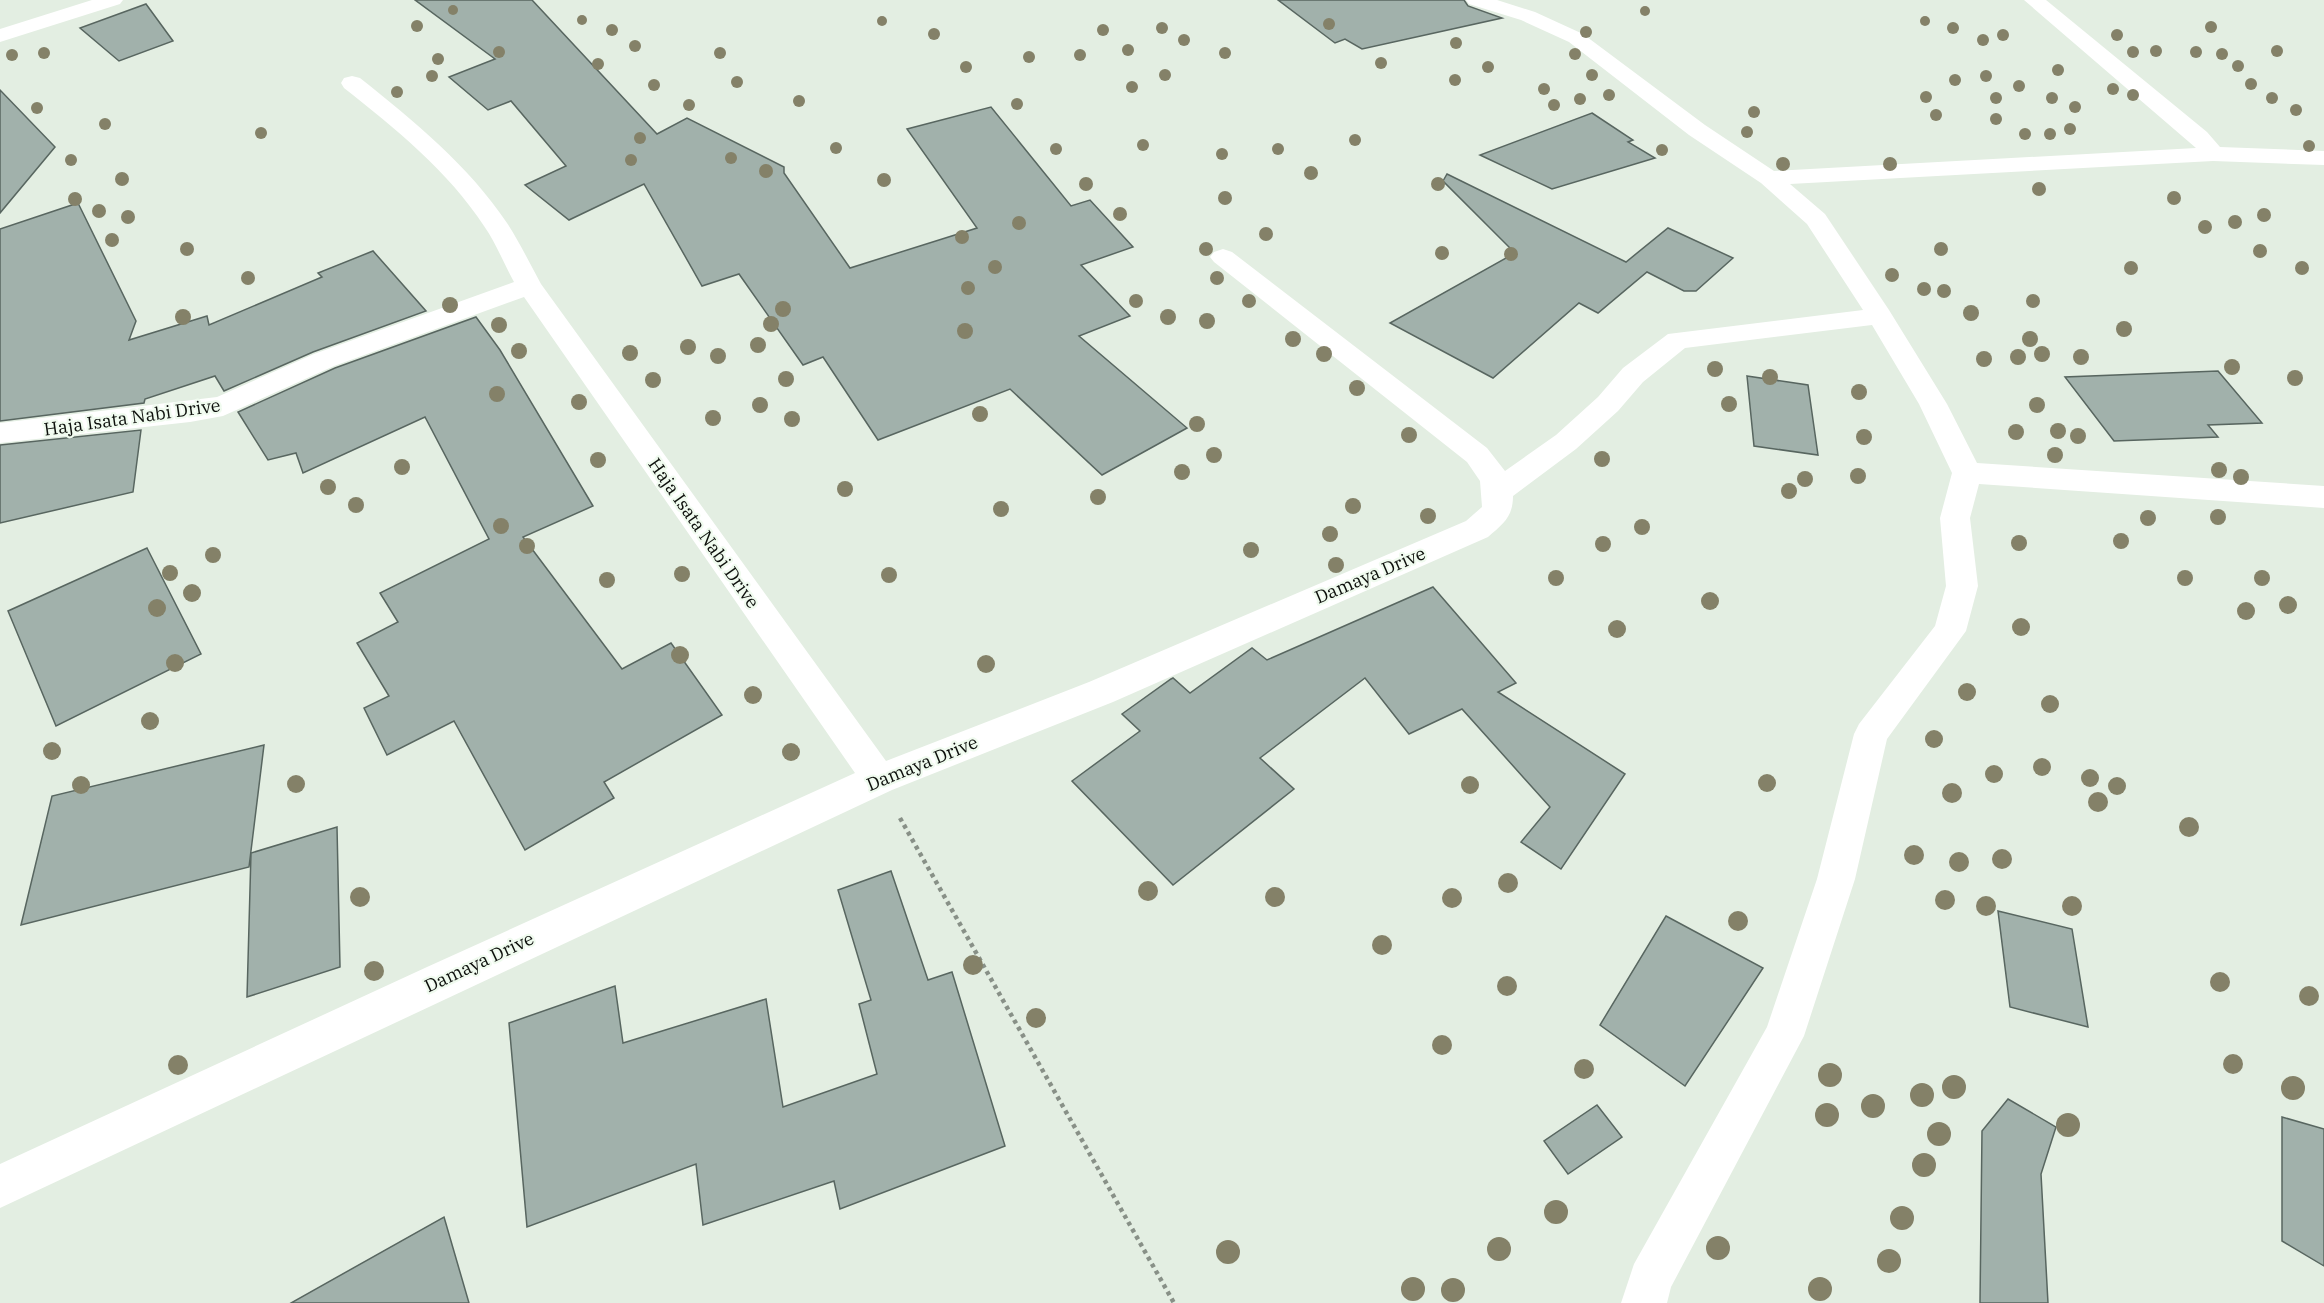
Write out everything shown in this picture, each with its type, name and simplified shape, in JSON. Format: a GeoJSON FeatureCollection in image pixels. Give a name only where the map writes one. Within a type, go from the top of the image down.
{"type":"FeatureCollection","features":[{"type":"Feature","properties":{"kind":"street"},"geometry":{"type":"LineString","coordinates":[[0,36],[113,0]]}},
{"type":"Feature","properties":{"kind":"street"},"geometry":{"type":"LineString","coordinates":[[1476,0],[1528,16],[1576,38],[1697,130],[1769,178],[1816,219],[1880,316],[1933,404],[1967,473],[1955,518],[1962,586],[1950,631],[1871,734],[1836,879],[1784,1036],[1650,1280],[1644,1303]]}},
{"type":"Feature","properties":{"kind":"street"},"geometry":{"type":"LineString","coordinates":[[2034,0],[2199,137],[2213,154]]}},
{"type":"Feature","properties":{"kind":"street","name":"Haja Isata Nabi Drive"},"geometry":{"type":"LineString","coordinates":[[352,83],[432,153],[473,195],[495,225],[529,286],[879,779]]}},
{"type":"Feature","properties":{"kind":"street"},"geometry":{"type":"LineString","coordinates":[[1769,178],[2213,154],[2324,158]]}},
{"type":"Feature","properties":{"kind":"street"},"geometry":{"type":"LineString","coordinates":[[1223,257],[1477,455],[1491,472],[1500,490],[1566,442],[1608,404],[1633,375],[1678,340],[1880,316]]}},
{"type":"Feature","properties":{"kind":"street","name":"Haja Isata Nabi Drive"},"geometry":{"type":"LineString","coordinates":[[0,434],[190,412],[223,406],[324,360],[529,286]]}},
{"type":"Feature","properties":{"kind":"street"},"geometry":{"type":"LineString","coordinates":[[1967,473],[2324,497]]}},
{"type":"Feature","properties":{"kind":"street","name":"Damaya Drive"},"geometry":{"type":"LineString","coordinates":[[0,1186],[561,924],[879,779],[1101,692],[1477,529],[1497,512],[1500,490]]}},
{"type":"Feature","properties":{"kind":"path"},"geometry":{"type":"LineString","coordinates":[[879,779],[1174,1303]]}},
{"type":"Feature","properties":{"kind":"building"},"geometry":{"type":"Polygon","coordinates":[[[415,0],[532,0],[657,134],[687,118],[784,167],[784,173],[850,268],[977,228],[907,129],[991,107],[1071,206],[1090,200],[1133,247],[1081,265],[1130,316],[1079,336],[1187,428],[1102,475],[1010,389],[878,440],[823,357],[803,365],[739,274],[702,286],[644,184],[569,220],[525,185],[566,166],[511,101],[488,110],[449,77],[495,59],[415,0]]]}},
{"type":"Feature","properties":{"kind":"building"},"geometry":{"type":"Polygon","coordinates":[[[1278,0],[1464,0],[1468,6],[1502,18],[1362,49],[1345,39],[1335,43],[1278,0]]]}},
{"type":"Feature","properties":{"kind":"building"},"geometry":{"type":"Polygon","coordinates":[[[146,4],[173,41],[119,61],[80,28],[146,4]]]}},
{"type":"Feature","properties":{"kind":"building"},"geometry":{"type":"Polygon","coordinates":[[[0,90],[55,147],[0,213],[0,90]]]}},
{"type":"Feature","properties":{"kind":"building"},"geometry":{"type":"Polygon","coordinates":[[[1592,113],[1633,140],[1628,142],[1655,158],[1552,189],[1480,155],[1592,113]]]}},
{"type":"Feature","properties":{"kind":"building"},"geometry":{"type":"Polygon","coordinates":[[[1447,174],[1626,262],[1668,228],[1733,258],[1696,291],[1684,291],[1647,272],[1598,313],[1579,303],[1493,378],[1390,323],[1515,253],[1443,181],[1447,174]]]}},
{"type":"Feature","properties":{"kind":"building"},"geometry":{"type":"Polygon","coordinates":[[[78,203],[136,321],[129,340],[207,316],[209,325],[322,277],[318,273],[373,251],[426,311],[313,352],[224,391],[215,376],[145,399],[144,403],[0,421],[0,229],[78,203]]]}},
{"type":"Feature","properties":{"kind":"building"},"geometry":{"type":"Polygon","coordinates":[[[476,317],[500,350],[593,506],[523,537],[622,669],[671,643],[722,715],[604,782],[614,798],[525,850],[454,721],[387,755],[364,708],[389,696],[357,643],[398,622],[380,593],[489,539],[425,417],[303,473],[296,453],[268,460],[238,412],[335,368],[476,317]]]}},
{"type":"Feature","properties":{"kind":"building"},"geometry":{"type":"Polygon","coordinates":[[[2218,371],[2262,423],[2208,425],[2218,437],[2114,441],[2065,377],[2218,371]]]}},
{"type":"Feature","properties":{"kind":"building"},"geometry":{"type":"Polygon","coordinates":[[[1747,376],[1808,385],[1818,455],[1754,446],[1747,376]]]}},
{"type":"Feature","properties":{"kind":"building"},"geometry":{"type":"Polygon","coordinates":[[[141,430],[133,492],[0,523],[0,445],[141,430]]]}},
{"type":"Feature","properties":{"kind":"building"},"geometry":{"type":"Polygon","coordinates":[[[147,548],[201,654],[56,726],[8,611],[147,548]]]}},
{"type":"Feature","properties":{"kind":"building"},"geometry":{"type":"Polygon","coordinates":[[[1433,587],[1516,683],[1498,692],[1625,774],[1561,869],[1521,842],[1550,807],[1462,709],[1409,734],[1365,678],[1260,758],[1294,789],[1173,885],[1072,781],[1140,731],[1122,714],[1171,679],[1173,678],[1190,693],[1252,648],[1267,660],[1433,587]]]}},
{"type":"Feature","properties":{"kind":"building"},"geometry":{"type":"Polygon","coordinates":[[[264,745],[249,867],[21,925],[52,796],[264,745]]]}},
{"type":"Feature","properties":{"kind":"building"},"geometry":{"type":"Polygon","coordinates":[[[337,827],[340,967],[247,997],[251,853],[337,827]]]}},
{"type":"Feature","properties":{"kind":"building"},"geometry":{"type":"Polygon","coordinates":[[[891,871],[928,980],[952,972],[1005,1146],[840,1209],[834,1181],[703,1225],[696,1164],[527,1227],[509,1023],[615,986],[623,1043],[766,999],[783,1107],[877,1074],[859,1004],[871,1000],[838,890],[891,871]]]}},
{"type":"Feature","properties":{"kind":"building"},"geometry":{"type":"Polygon","coordinates":[[[1998,911],[2072,929],[2088,1027],[2010,1007],[1998,911]]]}},
{"type":"Feature","properties":{"kind":"building"},"geometry":{"type":"Polygon","coordinates":[[[1666,916],[1763,968],[1685,1086],[1600,1025],[1666,916]]]}},
{"type":"Feature","properties":{"kind":"building"},"geometry":{"type":"Polygon","coordinates":[[[2008,1099],[2056,1127],[2041,1174],[2048,1303],[1980,1303],[1982,1131],[2008,1099]]]}},
{"type":"Feature","properties":{"kind":"building"},"geometry":{"type":"Polygon","coordinates":[[[1597,1105],[1622,1137],[1568,1174],[1544,1141],[1597,1105]]]}},
{"type":"Feature","properties":{"kind":"building"},"geometry":{"type":"Polygon","coordinates":[[[2282,1117],[2324,1129],[2324,1266],[2282,1241],[2282,1117]]]}},
{"type":"Feature","properties":{"kind":"building"},"geometry":{"type":"Polygon","coordinates":[[[444,1217],[469,1303],[291,1303],[444,1217]]]}}]}
